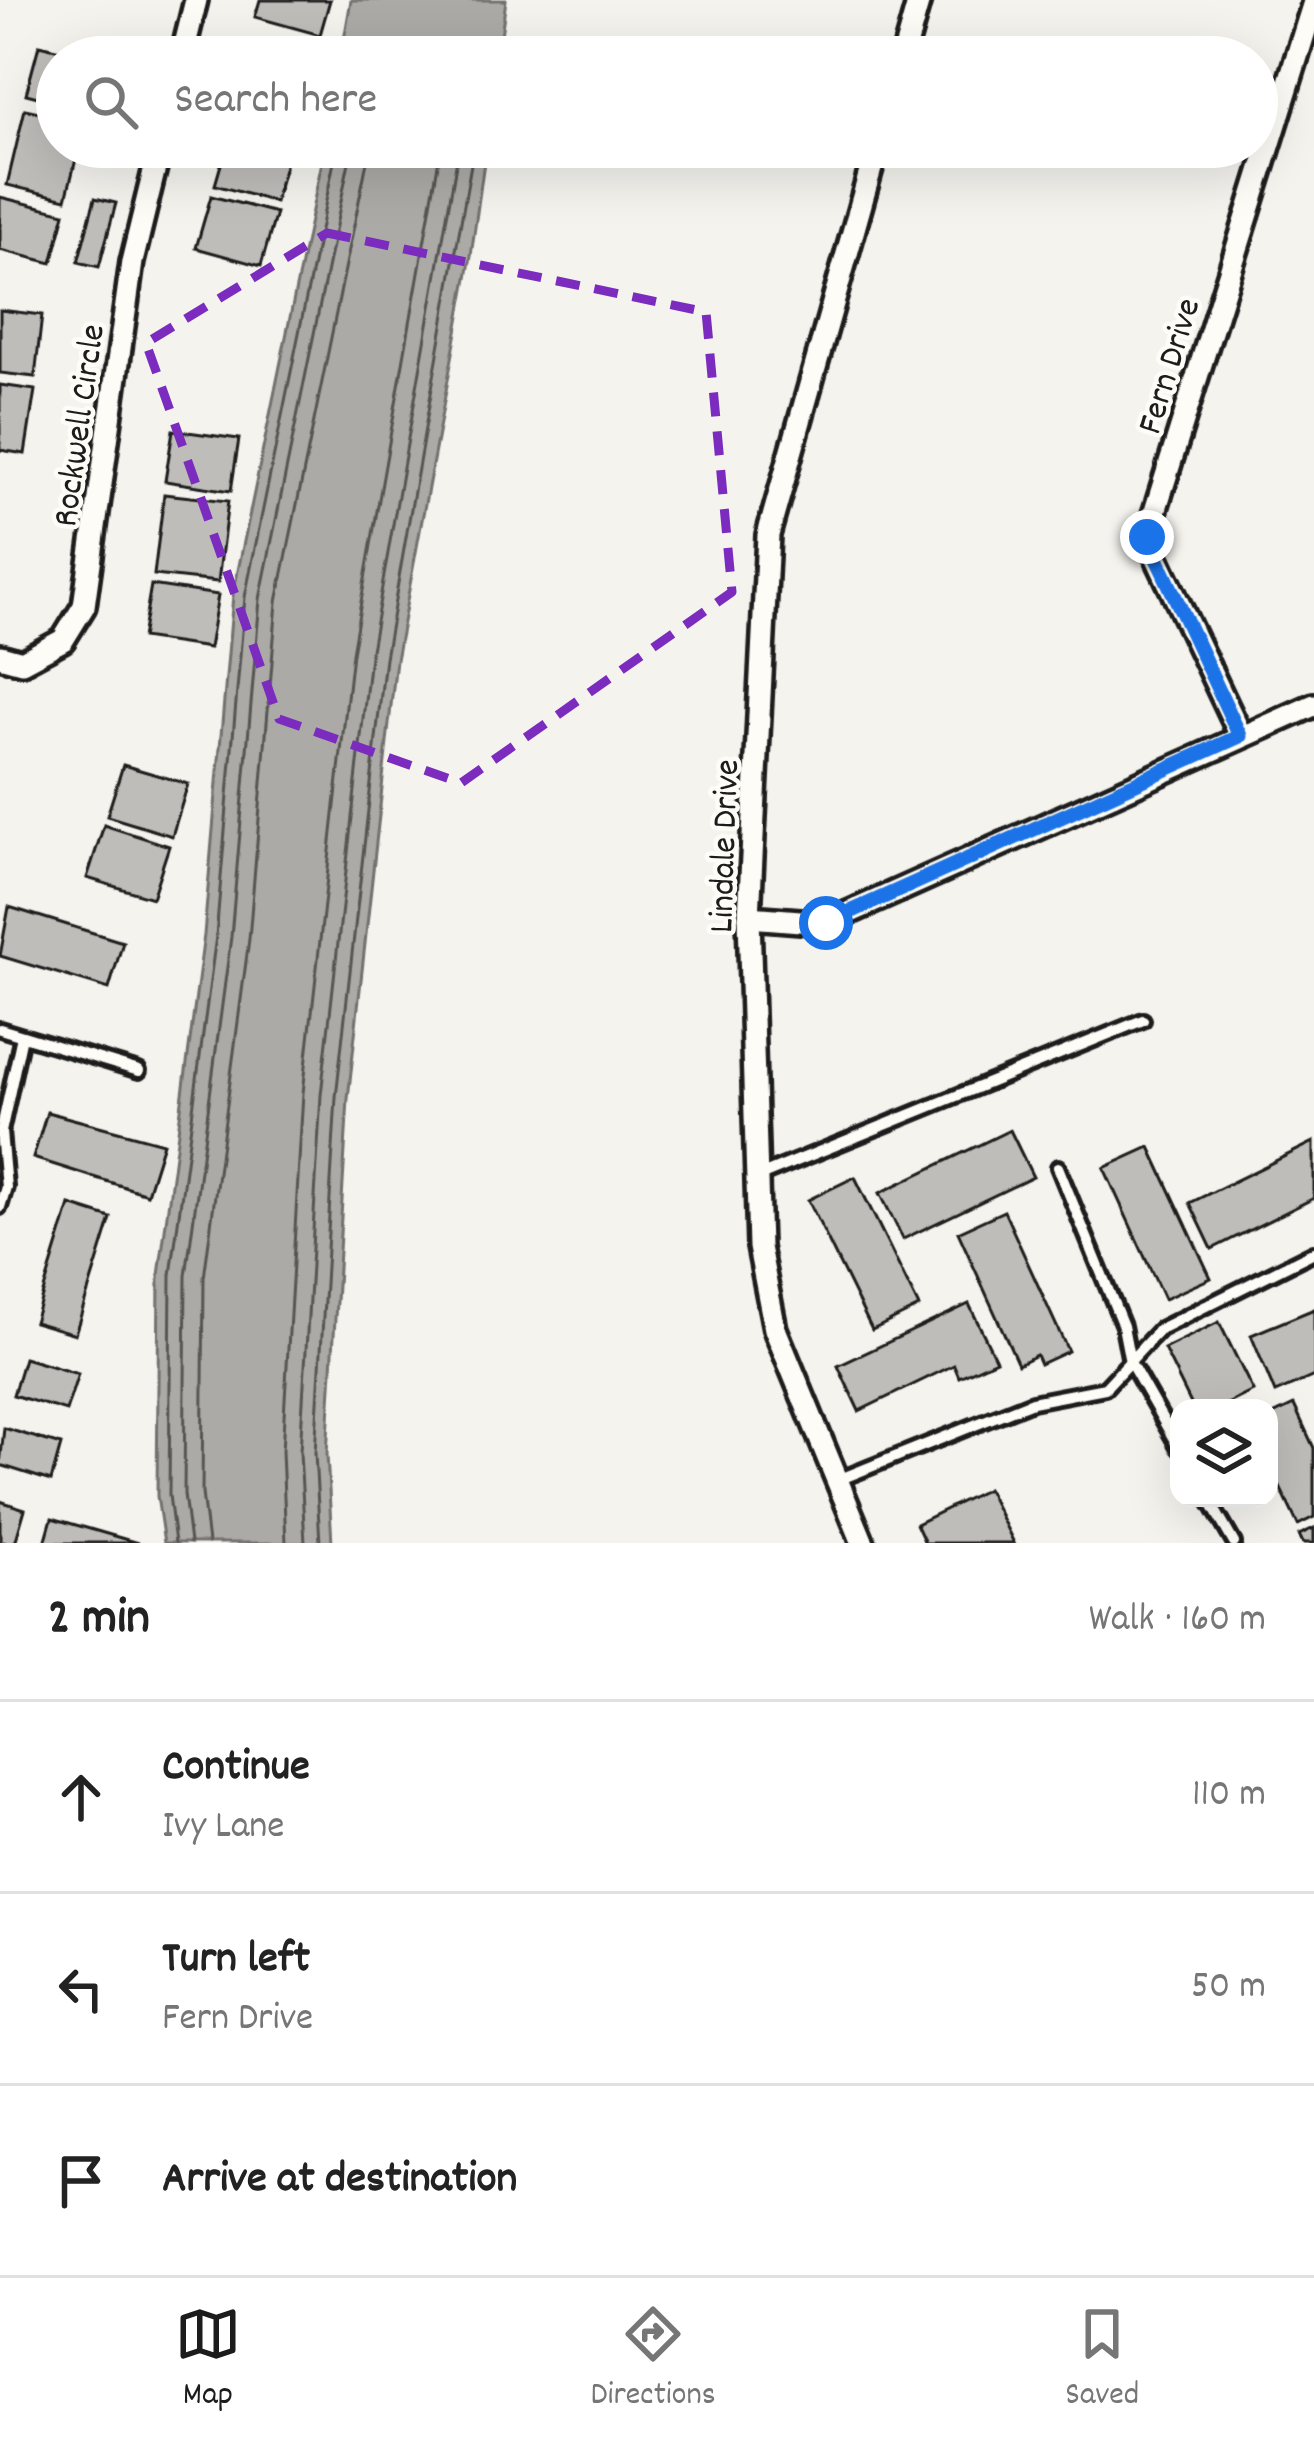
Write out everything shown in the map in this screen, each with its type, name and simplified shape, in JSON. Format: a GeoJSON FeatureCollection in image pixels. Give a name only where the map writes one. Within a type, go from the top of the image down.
{"type":"FeatureCollection","features":[{"type":"Feature","properties":{"kind":"street"},"geometry":{"type":"LineString","coordinates":[[187,36],[196,0]]}},
{"type":"Feature","properties":{"kind":"street"},"geometry":{"type":"LineString","coordinates":[[909,36],[919,0]]}},
{"type":"Feature","properties":{"kind":"street","name":"Fern Drive"},"geometry":{"type":"LineString","coordinates":[[1278,117],[1314,2]]}},
{"type":"Feature","properties":{"kind":"street","name":"Rockwell Circle"},"geometry":{"type":"LineString","coordinates":[[0,656],[22,662],[63,640],[84,606],[132,262],[155,168]]}},
{"type":"Feature","properties":{"kind":"street","name":"Lindale Drive"},"geometry":{"type":"LineString","coordinates":[[863,1543],[775,1329],[759,1247],[749,917],[768,536],[872,168]]}},
{"type":"Feature","properties":{"kind":"street","name":"Fern Drive"},"geometry":{"type":"LineString","coordinates":[[1240,736],[1147,537],[1262,168]]}},
{"type":"Feature","properties":{"kind":"street"},"geometry":{"type":"LineString","coordinates":[[749,917],[826,923],[1314,705]]}},
{"type":"Feature","properties":{"kind":"lane"},"geometry":{"type":"LineString","coordinates":[[757,1177],[1143,1020]]}},
{"type":"Feature","properties":{"kind":"lane"},"geometry":{"type":"LineString","coordinates":[[0,1030],[139,1071]]}},
{"type":"Feature","properties":{"kind":"lane"},"geometry":{"type":"LineString","coordinates":[[0,1207],[6,1186],[2,1132],[22,1036]]}},
{"type":"Feature","properties":{"kind":"lane"},"geometry":{"type":"LineString","coordinates":[[1058,1167],[1123,1326],[1130,1363],[1170,1432]]}},
{"type":"Feature","properties":{"kind":"lane"},"geometry":{"type":"LineString","coordinates":[[836,1481],[1033,1402],[1106,1388],[1160,1329],[1314,1252]]}},
{"type":"Feature","properties":{"kind":"lane"},"geometry":{"type":"LineString","coordinates":[[1213,1507],[1234,1543]]}},
{"type":"Feature","properties":{"kind":"highlighted area"},"geometry":{"type":"Polygon","coordinates":[[[327,233],[706,312],[732,592],[461,783],[279,719],[146,343],[327,233]]]}},
{"type":"Feature","properties":{"kind":"water"},"geometry":{"type":"Polygon","coordinates":[[[351,0],[506,0],[501,36],[345,36],[351,0]]]}},
{"type":"Feature","properties":{"kind":"water"},"geometry":{"type":"Polygon","coordinates":[[[321,168],[483,168],[396,660],[348,1099],[327,1454],[332,1543],[164,1543],[157,1496],[159,1275],[204,935],[233,595],[321,168]]]}},
{"type":"Feature","properties":{"kind":"building"},"geometry":{"type":"Polygon","coordinates":[[[260,0],[330,0],[320,35],[255,17],[260,0]]]}},
{"type":"Feature","properties":{"kind":"building"},"geometry":{"type":"Polygon","coordinates":[[[36,56],[36,97],[26,94],[36,56]]]}},
{"type":"Feature","properties":{"kind":"building"},"geometry":{"type":"Polygon","coordinates":[[[25,109],[36,111],[36,168],[74,168],[66,199],[7,185],[25,109]]]}},
{"type":"Feature","properties":{"kind":"building"},"geometry":{"type":"Polygon","coordinates":[[[220,168],[284,168],[275,202],[215,185],[220,168]]]}},
{"type":"Feature","properties":{"kind":"building"},"geometry":{"type":"Polygon","coordinates":[[[211,196],[276,213],[261,266],[196,248],[211,196]]]}},
{"type":"Feature","properties":{"kind":"building"},"geometry":{"type":"Polygon","coordinates":[[[0,197],[65,213],[52,263],[0,250],[0,197]]]}},
{"type":"Feature","properties":{"kind":"building"},"geometry":{"type":"Polygon","coordinates":[[[95,198],[116,203],[99,267],[78,262],[95,198]]]}},
{"type":"Feature","properties":{"kind":"building"},"geometry":{"type":"Polygon","coordinates":[[[0,310],[42,315],[35,377],[0,373],[0,310]]]}},
{"type":"Feature","properties":{"kind":"building"},"geometry":{"type":"Polygon","coordinates":[[[0,385],[35,390],[25,454],[0,450],[0,385]]]}},
{"type":"Feature","properties":{"kind":"building"},"geometry":{"type":"Polygon","coordinates":[[[173,430],[239,439],[231,491],[165,481],[173,430]]]}},
{"type":"Feature","properties":{"kind":"building"},"geometry":{"type":"Polygon","coordinates":[[[164,494],[228,501],[218,582],[154,575],[164,494]]]}},
{"type":"Feature","properties":{"kind":"building"},"geometry":{"type":"Polygon","coordinates":[[[151,585],[218,595],[209,648],[142,638],[151,585]]]}},
{"type":"Feature","properties":{"kind":"building"},"geometry":{"type":"Polygon","coordinates":[[[123,765],[188,784],[172,836],[107,816],[123,765]]]}},
{"type":"Feature","properties":{"kind":"building"},"geometry":{"type":"Polygon","coordinates":[[[104,825],[169,846],[152,898],[87,878],[104,825]]]}},
{"type":"Feature","properties":{"kind":"building"},"geometry":{"type":"Polygon","coordinates":[[[9,907],[123,942],[109,989],[0,956],[9,907]]]}},
{"type":"Feature","properties":{"kind":"building"},"geometry":{"type":"Polygon","coordinates":[[[47,1112],[163,1143],[147,1194],[33,1158],[47,1112]]]}},
{"type":"Feature","properties":{"kind":"building"},"geometry":{"type":"Polygon","coordinates":[[[1010,1130],[1033,1177],[903,1239],[880,1193],[1010,1130]]]}},
{"type":"Feature","properties":{"kind":"building"},"geometry":{"type":"Polygon","coordinates":[[[1314,1142],[1314,1198],[1212,1249],[1190,1203],[1314,1142]]]}},
{"type":"Feature","properties":{"kind":"building"},"geometry":{"type":"Polygon","coordinates":[[[1150,1147],[1211,1278],[1164,1299],[1104,1168],[1150,1147]]]}},
{"type":"Feature","properties":{"kind":"building"},"geometry":{"type":"Polygon","coordinates":[[[855,1177],[919,1307],[872,1330],[808,1200],[855,1177]]]}},
{"type":"Feature","properties":{"kind":"building"},"geometry":{"type":"Polygon","coordinates":[[[70,1205],[111,1218],[75,1334],[34,1322],[70,1205]]]}},
{"type":"Feature","properties":{"kind":"building"},"geometry":{"type":"Polygon","coordinates":[[[1004,1211],[1068,1351],[1040,1364],[1036,1355],[1018,1364],[958,1232],[1004,1211]]]}},
{"type":"Feature","properties":{"kind":"building"},"geometry":{"type":"Polygon","coordinates":[[[969,1304],[996,1360],[959,1377],[954,1365],[859,1411],[838,1366],[969,1304]]]}},
{"type":"Feature","properties":{"kind":"building"},"geometry":{"type":"Polygon","coordinates":[[[1314,1309],[1314,1376],[1275,1393],[1251,1335],[1314,1309]]]}},
{"type":"Feature","properties":{"kind":"building"},"geometry":{"type":"Polygon","coordinates":[[[1219,1322],[1253,1391],[1237,1399],[1189,1399],[1164,1349],[1219,1322]]]}},
{"type":"Feature","properties":{"kind":"building"},"geometry":{"type":"Polygon","coordinates":[[[24,1358],[78,1374],[66,1411],[13,1395],[24,1358]]]}},
{"type":"Feature","properties":{"kind":"building"},"geometry":{"type":"Polygon","coordinates":[[[1294,1405],[1314,1448],[1314,1517],[1298,1525],[1278,1483],[1278,1413],[1294,1405]]]}},
{"type":"Feature","properties":{"kind":"building"},"geometry":{"type":"Polygon","coordinates":[[[4,1428],[61,1445],[51,1481],[0,1465],[4,1428]]]}},
{"type":"Feature","properties":{"kind":"building"},"geometry":{"type":"Polygon","coordinates":[[[987,1489],[1014,1543],[925,1543],[916,1524],[987,1489]]]}},
{"type":"Feature","properties":{"kind":"building"},"geometry":{"type":"Polygon","coordinates":[[[0,1501],[25,1509],[15,1543],[0,1542],[0,1501]]]}},
{"type":"Feature","properties":{"kind":"building"},"geometry":{"type":"Polygon","coordinates":[[[52,1518],[138,1543],[45,1543],[52,1518]]]}},
{"type":"Feature","properties":{"kind":"building"},"geometry":{"type":"Polygon","coordinates":[[[1314,1528],[1314,1543],[1303,1543],[1299,1535],[1314,1528]]]}},
{"type":"Feature","properties":{"kind":"route"},"geometry":{"type":"LineString","coordinates":[[826,923],[1240,736],[1147,537]]}}]}
